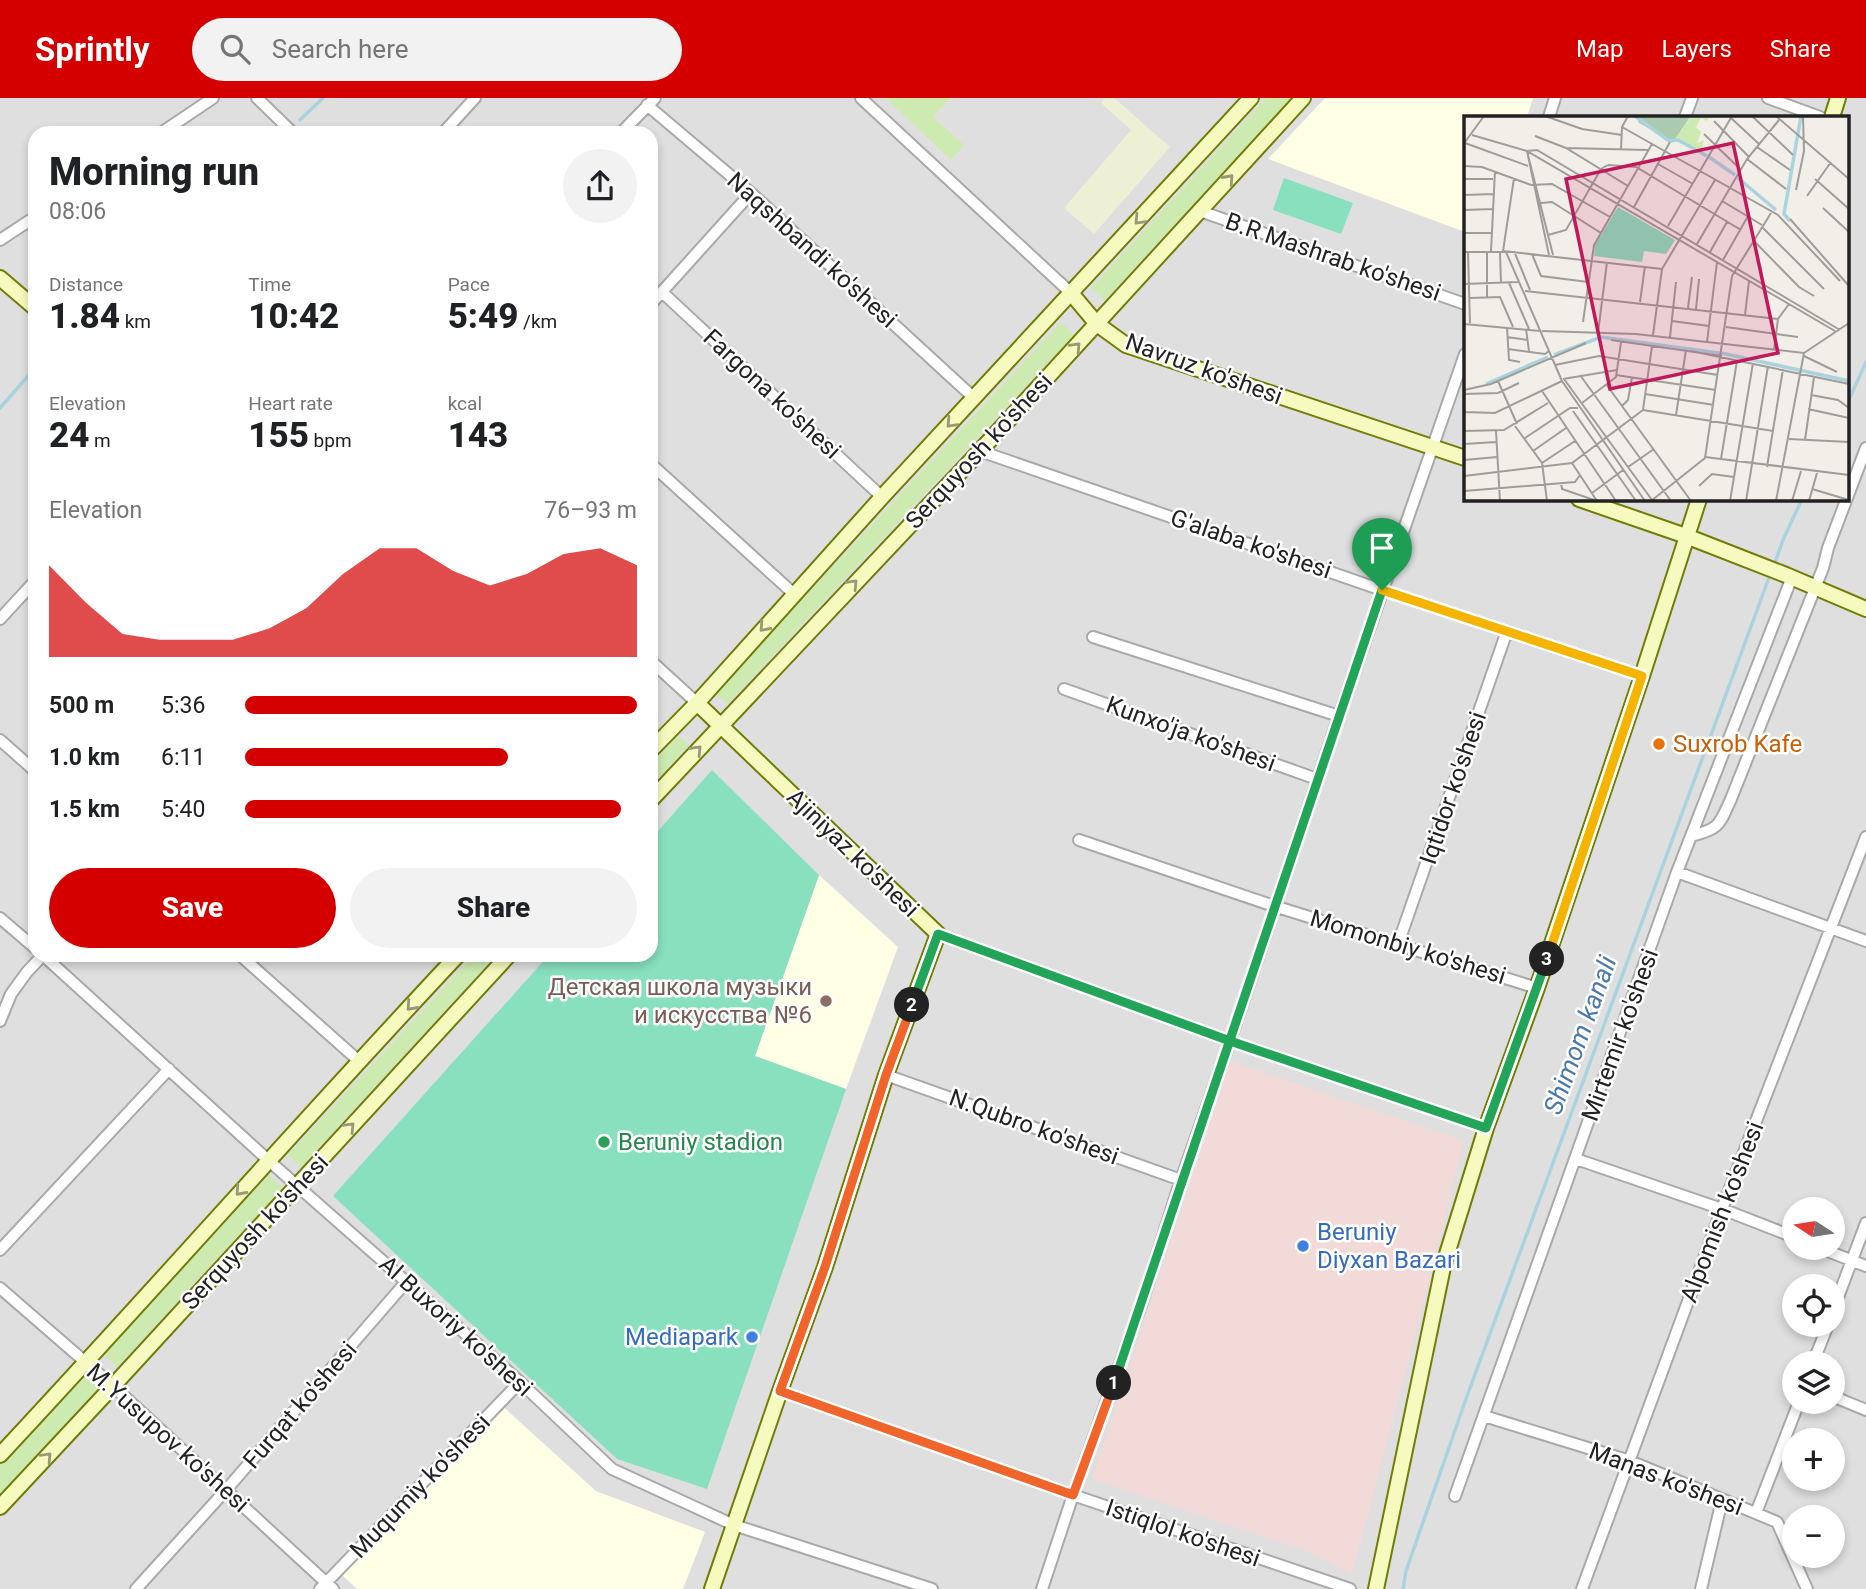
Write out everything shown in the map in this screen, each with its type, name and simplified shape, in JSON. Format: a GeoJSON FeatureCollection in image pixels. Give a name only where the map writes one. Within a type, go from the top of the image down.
{"type":"FeatureCollection","features":[{"type":"Feature","properties":{"kind":"street"},"geometry":{"type":"LineString","coordinates":[[171,126],[213,98]]}},
{"type":"Feature","properties":{"kind":"street"},"geometry":{"type":"LineString","coordinates":[[257,98],[286,126]]}},
{"type":"Feature","properties":{"kind":"street"},"geometry":{"type":"LineString","coordinates":[[449,126],[475,98]]}},
{"type":"Feature","properties":{"kind":"street","name":"Serquyosh ko'shesi"},"geometry":{"type":"LineString","coordinates":[[658,743],[1251,98]]}},
{"type":"Feature","properties":{"kind":"street","name":"Serquyosh ko'shesi"},"geometry":{"type":"LineString","coordinates":[[658,792],[1097,324],[1303,98]]}},
{"type":"Feature","properties":{"kind":"street"},"geometry":{"type":"LineString","coordinates":[[1549,116],[1555,98]]}},
{"type":"Feature","properties":{"kind":"street"},"geometry":{"type":"LineString","coordinates":[[1685,116],[1692,98]]}},
{"type":"Feature","properties":{"kind":"street"},"geometry":{"type":"LineString","coordinates":[[1768,98],[1817,116]]}},
{"type":"Feature","properties":{"kind":"street"},"geometry":{"type":"LineString","coordinates":[[1832,116],[1838,98]]}},
{"type":"Feature","properties":{"kind":"street","name":"Navruz ko'shesi"},"geometry":{"type":"LineString","coordinates":[[864,99],[1071,293],[1097,324],[1126,345],[1464,458]]}},
{"type":"Feature","properties":{"kind":"street"},"geometry":{"type":"LineString","coordinates":[[628,126],[651,102]]}},
{"type":"Feature","properties":{"kind":"street","name":"Naqshbandi ko'shesi"},"geometry":{"type":"LineString","coordinates":[[651,102],[974,398]]}},
{"type":"Feature","properties":{"kind":"street"},"geometry":{"type":"LineString","coordinates":[[658,296],[751,193]]}},
{"type":"Feature","properties":{"kind":"street","name":"B.R Mashrab ko'shesi"},"geometry":{"type":"LineString","coordinates":[[1200,211],[1464,304]]}},
{"type":"Feature","properties":{"kind":"street"},"geometry":{"type":"LineString","coordinates":[[0,240],[28,222]]}},
{"type":"Feature","properties":{"kind":"street"},"geometry":{"type":"LineString","coordinates":[[0,278],[28,302]]}},
{"type":"Feature","properties":{"kind":"street","name":"Fargona ko'shesi"},"geometry":{"type":"LineString","coordinates":[[662,292],[882,497]]}},
{"type":"Feature","properties":{"kind":"street"},"geometry":{"type":"LineString","coordinates":[[1042,1589],[1119,1369],[1317,779],[1464,357]]}},
{"type":"Feature","properties":{"kind":"street","name":"G'alaba ko'shesi"},"geometry":{"type":"LineString","coordinates":[[979,450],[1382,590],[1642,676]]}},
{"type":"Feature","properties":{"kind":"street"},"geometry":{"type":"LineString","coordinates":[[1848,498],[1865,456]]}},
{"type":"Feature","properties":{"kind":"street"},"geometry":{"type":"LineString","coordinates":[[658,470],[794,593]]}},
{"type":"Feature","properties":{"kind":"street"},"geometry":{"type":"LineString","coordinates":[[1582,500],[1768,567],[1866,609]]}},
{"type":"Feature","properties":{"kind":"street"},"geometry":{"type":"LineString","coordinates":[[1376,1589],[1443,1267],[1486,1128],[1537,988],[1699,500]]}},
{"type":"Feature","properties":{"kind":"street"},"geometry":{"type":"LineString","coordinates":[[1691,836],[1712,831],[1720,822],[1823,568],[1847,500]]}},
{"type":"Feature","properties":{"kind":"street","name":"Mirtemir ko'shesi"},"geometry":{"type":"LineString","coordinates":[[1455,1496],[1677,872],[1789,576]]}},
{"type":"Feature","properties":{"kind":"street"},"geometry":{"type":"LineString","coordinates":[[0,619],[28,589]]}},
{"type":"Feature","properties":{"kind":"street","name":"Iqtidor ko'shesi"},"geometry":{"type":"LineString","coordinates":[[1398,944],[1507,631]]}},
{"type":"Feature","properties":{"kind":"street"},"geometry":{"type":"LineString","coordinates":[[1093,637],[1339,716]]}},
{"type":"Feature","properties":{"kind":"street","name":"Ajiniyaz ko'shesi"},"geometry":{"type":"LineString","coordinates":[[658,667],[938,934],[1230,1041],[1486,1128]]}},
{"type":"Feature","properties":{"kind":"street","name":"Kunxo'ja ko'shesi"},"geometry":{"type":"LineString","coordinates":[[1064,689],[1317,779]]}},
{"type":"Feature","properties":{"kind":"street"},"geometry":{"type":"LineString","coordinates":[[0,740],[28,765]]}},
{"type":"Feature","properties":{"kind":"street","name":"Alpomish ko'shesi"},"geometry":{"type":"LineString","coordinates":[[1582,1589],[1722,1209],[1866,837]]}},
{"type":"Feature","properties":{"kind":"street","name":"Momonbiy ko'shesi"},"geometry":{"type":"LineString","coordinates":[[1079,840],[1274,906],[1537,988]]}},
{"type":"Feature","properties":{"kind":"street"},"geometry":{"type":"LineString","coordinates":[[1677,872],[1866,941]]}},
{"type":"Feature","properties":{"kind":"street"},"geometry":{"type":"LineString","coordinates":[[0,918],[28,942]]}},
{"type":"Feature","properties":{"kind":"street"},"geometry":{"type":"LineString","coordinates":[[712,1589],[825,1267],[886,1075],[938,934]]}},
{"type":"Feature","properties":{"kind":"street"},"geometry":{"type":"LineString","coordinates":[[0,1021],[11,993],[37,962]]}},
{"type":"Feature","properties":{"kind":"street","name":"Al Buxoriy ko'shesi"},"geometry":{"type":"LineString","coordinates":[[50,962],[268,1160],[520,1382],[612,1469],[734,1525],[914,1586],[932,1589]]}},
{"type":"Feature","properties":{"kind":"street"},"geometry":{"type":"LineString","coordinates":[[248,962],[360,1062]]}},
{"type":"Feature","properties":{"kind":"street","name":"Serquyosh ko'shesi"},"geometry":{"type":"LineString","coordinates":[[0,1455],[452,962]]}},
{"type":"Feature","properties":{"kind":"street","name":"Serquyosh ko'shesi"},"geometry":{"type":"LineString","coordinates":[[0,1507],[502,962]]}},
{"type":"Feature","properties":{"kind":"street"},"geometry":{"type":"LineString","coordinates":[[0,1250],[170,1069]]}},
{"type":"Feature","properties":{"kind":"street","name":"N.Qubro ko'shesi"},"geometry":{"type":"LineString","coordinates":[[886,1075],[1181,1180]]}},
{"type":"Feature","properties":{"kind":"street"},"geometry":{"type":"LineString","coordinates":[[1576,1159],[1782,1232]]}},
{"type":"Feature","properties":{"kind":"street"},"geometry":{"type":"LineString","coordinates":[[1845,1279],[1866,1223]]}},
{"type":"Feature","properties":{"kind":"street"},"geometry":{"type":"LineString","coordinates":[[1845,1258],[1866,1266]]}},
{"type":"Feature","properties":{"kind":"street","name":"Furqat ko'shesi"},"geometry":{"type":"LineString","coordinates":[[136,1589],[226,1490],[406,1282]]}},
{"type":"Feature","properties":{"kind":"street","name":"M.Yusupov ko'shesi"},"geometry":{"type":"LineString","coordinates":[[0,1288],[113,1386],[326,1587]]}},
{"type":"Feature","properties":{"kind":"street","name":"Muqumiy ko'shesi"},"geometry":{"type":"LineString","coordinates":[[326,1587],[520,1382]]}},
{"type":"Feature","properties":{"kind":"street","name":"Istiqlol ko'shesi"},"geometry":{"type":"LineString","coordinates":[[780,1391],[1350,1589]]}},
{"type":"Feature","properties":{"kind":"street"},"geometry":{"type":"LineString","coordinates":[[1845,1401],[1866,1410]]}},
{"type":"Feature","properties":{"kind":"street"},"geometry":{"type":"LineString","coordinates":[[1756,1513],[1794,1414]]}},
{"type":"Feature","properties":{"kind":"street","name":"Manas ko'shesi"},"geometry":{"type":"LineString","coordinates":[[1484,1416],[1630,1461],[1777,1522],[1807,1589]]}},
{"type":"Feature","properties":{"kind":"street"},"geometry":{"type":"LineString","coordinates":[[1701,1589],[1722,1500]]}},
{"type":"Feature","properties":{"kind":"shaded area"},"geometry":{"type":"Polygon","coordinates":[[[0,98],[1866,98],[1866,1589],[0,1589],[0,98]]]}},
{"type":"Feature","properties":{"kind":"shaded area"},"geometry":{"type":"Polygon","coordinates":[[[1105,98],[1114,98],[1170,147],[1094,234],[1064,208],[1131,130],[1101,103],[1105,98]]]}},
{"type":"Feature","properties":{"kind":"shaded area"},"geometry":{"type":"Polygon","coordinates":[[[1325,98],[1533,98],[1527,116],[1464,116],[1464,232],[1268,159],[1325,98]]]}},
{"type":"Feature","properties":{"kind":"shaded area","name":"Детская школа музыки и искусства №6"},"geometry":{"type":"Polygon","coordinates":[[[819,875],[898,947],[846,1089],[755,1056],[819,875]]]}},
{"type":"Feature","properties":{"kind":"shaded area","name":"Beruniy Diyxan Bazari"},"geometry":{"type":"Polygon","coordinates":[[[1231,1061],[1464,1141],[1352,1575],[1310,1552],[1092,1479],[1231,1061]]]}},
{"type":"Feature","properties":{"kind":"shaded area"},"geometry":{"type":"Polygon","coordinates":[[[499,1403],[596,1491],[705,1532],[683,1589],[357,1589],[341,1574],[499,1403]]]}},
{"type":"Feature","properties":{"kind":"green space"},"geometry":{"type":"Polygon","coordinates":[[[886,98],[950,98],[933,117],[964,145],[951,160],[886,98]]]}},
{"type":"Feature","properties":{"kind":"green space"},"geometry":{"type":"Polygon","coordinates":[[[1266,98],[1291,98],[1105,300],[1091,288],[1266,98]]]}},
{"type":"Feature","properties":{"kind":"green space"},"geometry":{"type":"Polygon","coordinates":[[[1284,178],[1353,203],[1341,234],[1273,210],[1284,178]]]}},
{"type":"Feature","properties":{"kind":"green space"},"geometry":{"type":"Polygon","coordinates":[[[1061,322],[1074,335],[727,704],[715,693],[1061,322]]]}},
{"type":"Feature","properties":{"kind":"green space"},"geometry":{"type":"Polygon","coordinates":[[[678,735],[689,745],[658,778],[658,756],[678,735]]]}},
{"type":"Feature","properties":{"kind":"green space","name":"Beruniy stadion"},"geometry":{"type":"Polygon","coordinates":[[[712,770],[819,875],[755,1056],[846,1089],[707,1489],[617,1459],[333,1196],[543,962],[658,962],[658,831],[712,770]]]}},
{"type":"Feature","properties":{"kind":"green space"},"geometry":{"type":"Polygon","coordinates":[[[467,962],[489,962],[301,1167],[288,1155],[467,962]]]}},
{"type":"Feature","properties":{"kind":"green space"},"geometry":{"type":"Polygon","coordinates":[[[269,1175],[282,1188],[117,1367],[103,1354],[269,1175]]]}},
{"type":"Feature","properties":{"kind":"green space"},"geometry":{"type":"Polygon","coordinates":[[[85,1375],[99,1387],[0,1495],[0,1466],[85,1375]]]}},
{"type":"Feature","properties":{"kind":"waterway"},"geometry":{"type":"LineString","coordinates":[[300,120],[323,98]]}},
{"type":"Feature","properties":{"kind":"waterway","name":"Shimom kanali"},"geometry":{"type":"LineString","coordinates":[[1848,402],[1866,362]]}},
{"type":"Feature","properties":{"kind":"waterway"},"geometry":{"type":"LineString","coordinates":[[0,408],[28,376]]}},
{"type":"Feature","properties":{"kind":"waterway","name":"Shimom kanali"},"geometry":{"type":"LineString","coordinates":[[1773,568],[1802,500]]}},
{"type":"Feature","properties":{"kind":"waterway","name":"Shimom kanali"},"geometry":{"type":"LineString","coordinates":[[1403,1589],[1406,1571],[1467,1396],[1770,575]]}},
{"type":"Feature","properties":{"kind":"place","name":"Suxrob Kafe"},"geometry":{"type":"Point","coordinates":[1659,744]}},
{"type":"Feature","properties":{"kind":"place","name":"Детская школа музыки и искусства №6"},"geometry":{"type":"Point","coordinates":[826,1001]}},
{"type":"Feature","properties":{"kind":"place","name":"Beruniy stadion"},"geometry":{"type":"Point","coordinates":[604,1142]}},
{"type":"Feature","properties":{"kind":"place","name":"Beruniy Diyxan Bazari"},"geometry":{"type":"Point","coordinates":[1303,1246]}},
{"type":"Feature","properties":{"kind":"place","name":"Mediapark"},"geometry":{"type":"Point","coordinates":[752,1337]}},
{"type":"Feature","properties":{"kind":"route"},"geometry":{"type":"LineString","coordinates":[[1382,590],[1230,1041],[1181,1180],[1119,1369],[1073,1495],[780,1391],[825,1267],[886,1075],[938,934],[1230,1041],[1486,1128],[1537,988],[1642,676],[1382,590]]}}]}
